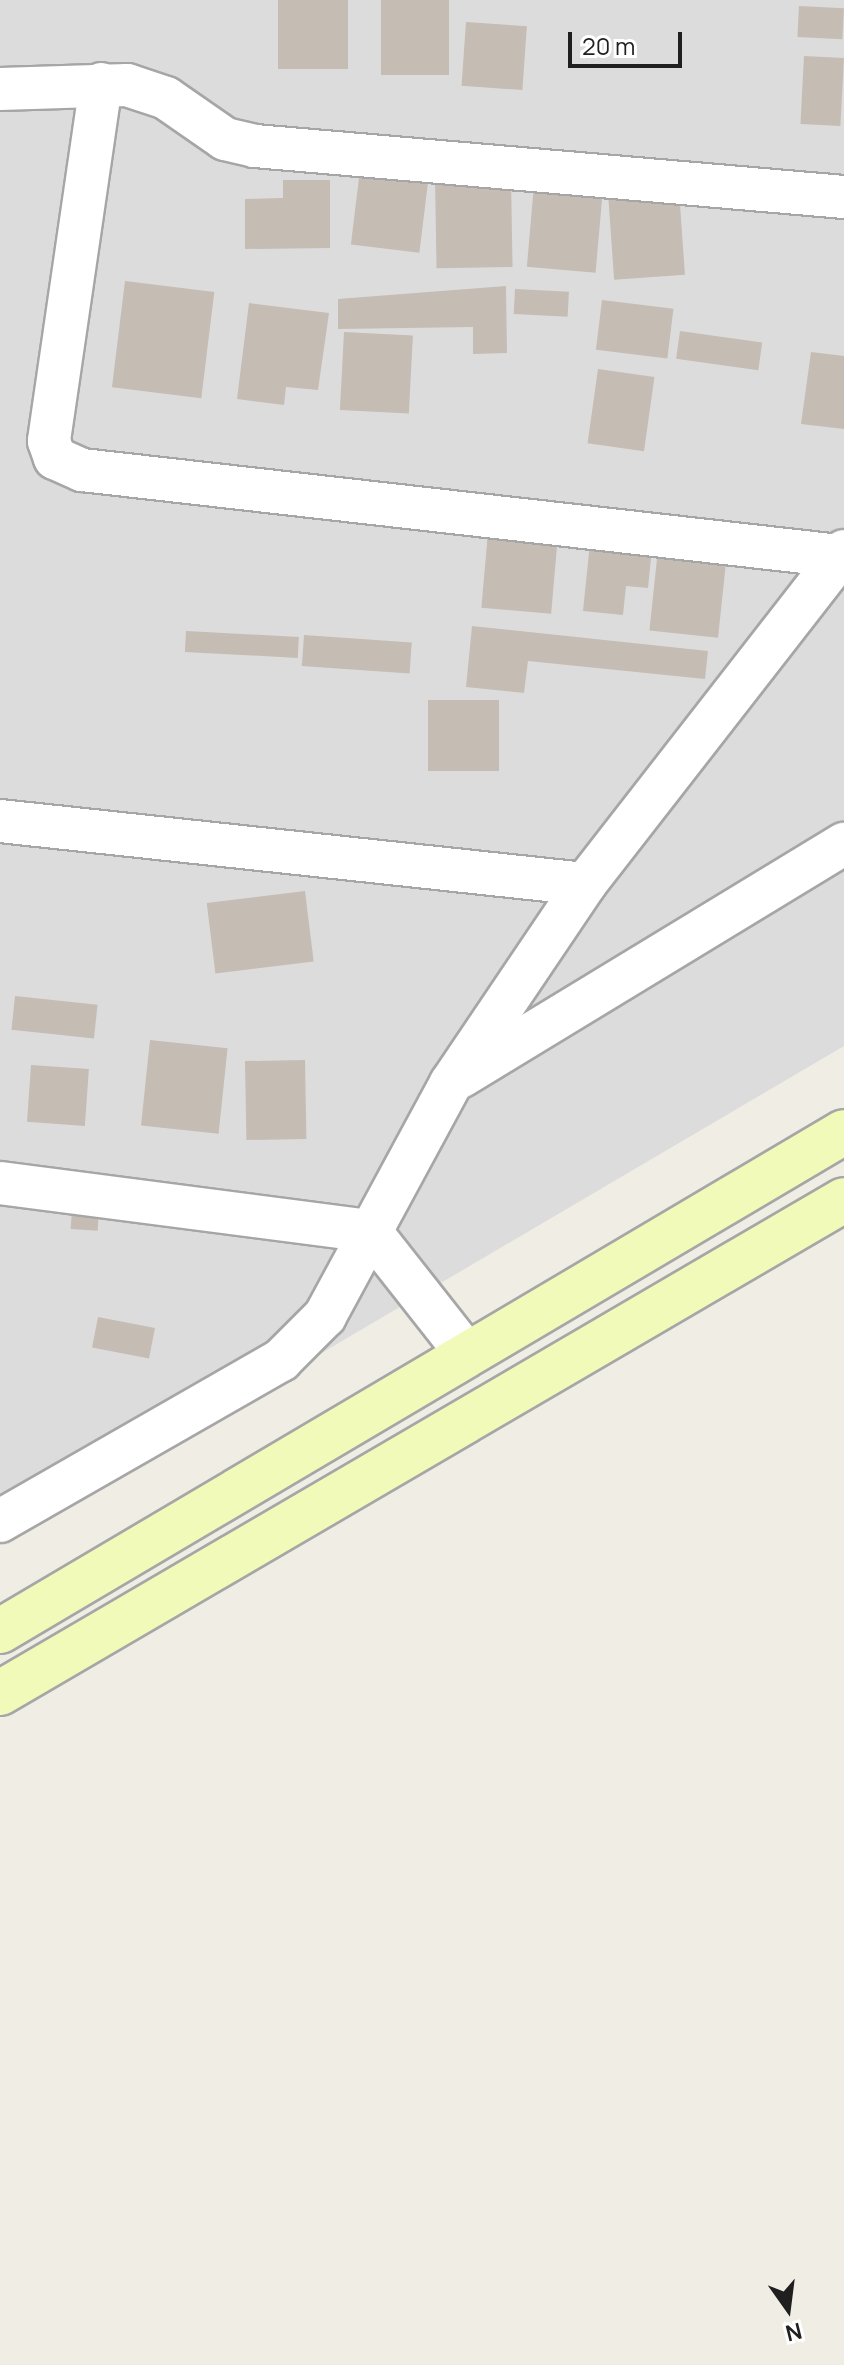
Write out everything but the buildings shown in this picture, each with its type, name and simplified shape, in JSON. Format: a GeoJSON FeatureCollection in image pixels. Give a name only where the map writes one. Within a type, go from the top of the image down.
{"type":"FeatureCollection","features":[{"type":"Feature","properties":{"kind":"main road"},"geometry":{"type":"LineString","coordinates":[[0,1631],[844,1132]]}},
{"type":"Feature","properties":{"kind":"main road"},"geometry":{"type":"LineString","coordinates":[[0,1693],[844,1200]]}},
{"type":"Feature","properties":{"kind":"street"},"geometry":{"type":"LineString","coordinates":[[101,84],[49,441],[55,458],[82,470],[842,554]]}},
{"type":"Feature","properties":{"kind":"street"},"geometry":{"type":"LineString","coordinates":[[0,89],[101,84],[166,98],[225,139],[255,146],[844,197]]}},
{"type":"Feature","properties":{"kind":"street"},"geometry":{"type":"LineString","coordinates":[[0,1521],[281,1360],[325,1316],[451,1083],[585,884],[842,554]]}},
{"type":"Feature","properties":{"kind":"street"},"geometry":{"type":"LineString","coordinates":[[0,821],[585,884]]}},
{"type":"Feature","properties":{"kind":"street"},"geometry":{"type":"LineString","coordinates":[[451,1083],[844,844]]}},
{"type":"Feature","properties":{"kind":"street"},"geometry":{"type":"LineString","coordinates":[[0,1183],[370,1231],[466,1353]]}},
{"type":"Feature","properties":{"kind":"shaded area"},"geometry":{"type":"Polygon","coordinates":[[[0,0],[844,0],[844,1046],[0,1542],[0,0]]]}}]}
